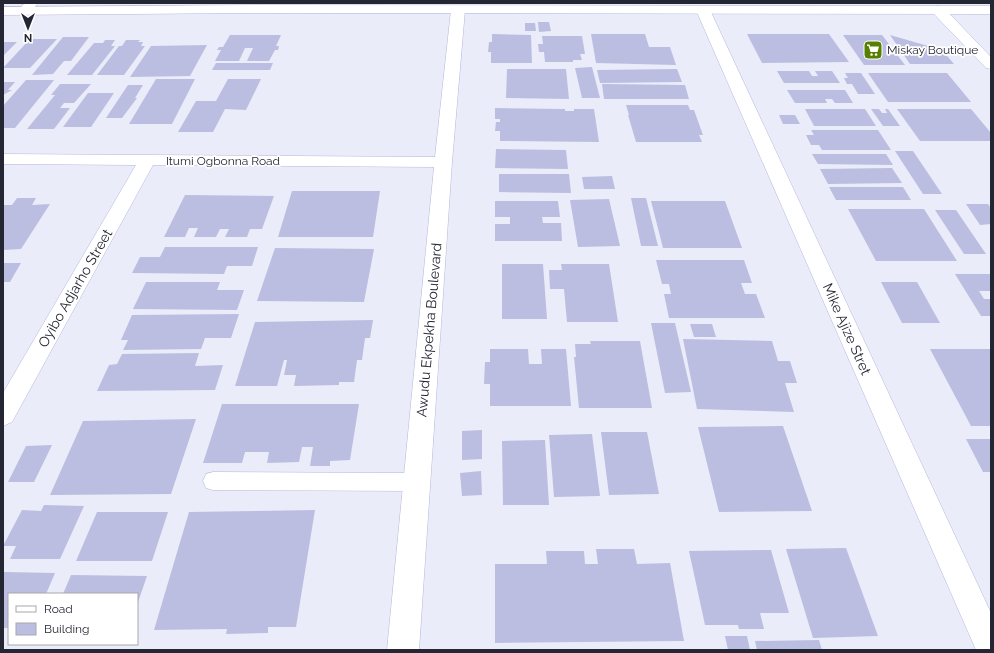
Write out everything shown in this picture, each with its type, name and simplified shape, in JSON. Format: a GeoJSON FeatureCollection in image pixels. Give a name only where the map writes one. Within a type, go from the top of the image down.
{"type":"FeatureCollection","features":[{"type":"Feature","properties":{"kind":"street"},"geometry":{"type":"LineString","coordinates":[[3,11],[28,7],[256,6],[458,10],[991,10]]}},
{"type":"Feature","properties":{"kind":"street","name":"Awudu Ekpekha Boulevard"},"geometry":{"type":"LineString","coordinates":[[403,650],[443,162],[458,10]]}},
{"type":"Feature","properties":{"kind":"street","name":"Mike Ajize Stret"},"geometry":{"type":"LineString","coordinates":[[703,10],[991,648]]}},
{"type":"Feature","properties":{"kind":"street"},"geometry":{"type":"LineString","coordinates":[[938,10],[991,66]]}},
{"type":"Feature","properties":{"kind":"street","name":"Itumi Ogbonna Road"},"geometry":{"type":"LineString","coordinates":[[3,159],[443,162]]}},
{"type":"Feature","properties":{"kind":"street","name":"Oyibo Adjarho Street"},"geometry":{"type":"LineString","coordinates":[[3,415],[147,161]]}},
{"type":"Feature","properties":{"kind":"lane"},"geometry":{"type":"LineString","coordinates":[[213,481],[417,482]]}},
{"type":"Feature","properties":{"kind":"building"},"geometry":{"type":"Polygon","coordinates":[[[538,22],[549,22],[551,31],[539,32],[538,22]]]}},
{"type":"Feature","properties":{"kind":"building"},"geometry":{"type":"Polygon","coordinates":[[[525,23],[535,23],[536,31],[525,31],[525,23]]]}},
{"type":"Feature","properties":{"kind":"building"},"geometry":{"type":"Polygon","coordinates":[[[492,34],[531,35],[532,63],[491,63],[491,52],[488,52],[489,42],[492,42],[492,34]]]}},
{"type":"Feature","properties":{"kind":"building"},"geometry":{"type":"Polygon","coordinates":[[[591,34],[645,34],[649,47],[670,47],[676,65],[596,63],[591,34]]]}},
{"type":"Feature","properties":{"kind":"building"},"geometry":{"type":"Polygon","coordinates":[[[747,34],[829,34],[849,62],[762,63],[747,34]]]}},
{"type":"Feature","properties":{"kind":"building"},"geometry":{"type":"Polygon","coordinates":[[[230,35],[281,35],[276,46],[279,46],[278,50],[275,50],[269,61],[247,61],[253,48],[245,48],[239,61],[215,61],[221,50],[217,50],[219,47],[223,47],[230,35]]]}},
{"type":"Feature","properties":{"kind":"building","name":"Miskay Boutique"},"geometry":{"type":"Polygon","coordinates":[[[843,35],[882,35],[905,65],[864,65],[843,35]]]}},
{"type":"Feature","properties":{"kind":"building"},"geometry":{"type":"Polygon","coordinates":[[[890,35],[942,50],[954,64],[910,64],[890,35]]]}},
{"type":"Feature","properties":{"kind":"building"},"geometry":{"type":"Polygon","coordinates":[[[542,36],[582,36],[585,54],[580,54],[582,60],[573,60],[573,62],[545,62],[544,52],[539,52],[538,44],[543,44],[542,36]]]}},
{"type":"Feature","properties":{"kind":"building"},"geometry":{"type":"Polygon","coordinates":[[[63,37],[89,37],[71,61],[64,61],[53,74],[32,75],[63,37]]]}},
{"type":"Feature","properties":{"kind":"building"},"geometry":{"type":"Polygon","coordinates":[[[30,39],[57,39],[30,68],[3,68],[30,39]]]}},
{"type":"Feature","properties":{"kind":"building"},"geometry":{"type":"Polygon","coordinates":[[[105,40],[115,40],[111,46],[115,46],[92,75],[67,75],[94,43],[103,43],[105,40]]]}},
{"type":"Feature","properties":{"kind":"building"},"geometry":{"type":"Polygon","coordinates":[[[126,40],[140,40],[138,42],[143,42],[141,46],[145,46],[124,75],[97,75],[119,46],[122,46],[126,40]]]}},
{"type":"Feature","properties":{"kind":"building"},"geometry":{"type":"Polygon","coordinates":[[[3,42],[17,42],[3,56],[3,42]]]}},
{"type":"Feature","properties":{"kind":"building"},"geometry":{"type":"Polygon","coordinates":[[[207,45],[190,76],[130,77],[151,46],[207,45]]]}},
{"type":"Feature","properties":{"kind":"building"},"geometry":{"type":"Polygon","coordinates":[[[216,63],[273,63],[270,70],[212,70],[216,63]]]}},
{"type":"Feature","properties":{"kind":"building"},"geometry":{"type":"Polygon","coordinates":[[[592,67],[600,98],[582,98],[575,68],[592,67]]]}},
{"type":"Feature","properties":{"kind":"building"},"geometry":{"type":"Polygon","coordinates":[[[507,69],[566,69],[569,99],[506,98],[507,69]]]}},
{"type":"Feature","properties":{"kind":"building"},"geometry":{"type":"Polygon","coordinates":[[[677,69],[682,82],[600,83],[597,70],[677,69]]]}},
{"type":"Feature","properties":{"kind":"building"},"geometry":{"type":"Polygon","coordinates":[[[777,71],[809,71],[812,76],[818,76],[815,71],[832,71],[840,83],[784,83],[777,71]]]}},
{"type":"Feature","properties":{"kind":"building"},"geometry":{"type":"Polygon","coordinates":[[[845,73],[861,73],[875,94],[858,94],[852,84],[847,84],[844,78],[848,78],[845,73]]]}},
{"type":"Feature","properties":{"kind":"building"},"geometry":{"type":"Polygon","coordinates":[[[868,73],[947,73],[971,102],[888,102],[868,73]]]}},
{"type":"Feature","properties":{"kind":"building"},"geometry":{"type":"Polygon","coordinates":[[[156,79],[195,79],[172,124],[129,124],[156,79]]]}},
{"type":"Feature","properties":{"kind":"building"},"geometry":{"type":"Polygon","coordinates":[[[228,79],[261,79],[246,110],[225,109],[213,132],[178,132],[196,101],[216,101],[228,79]]]}},
{"type":"Feature","properties":{"kind":"building"},"geometry":{"type":"Polygon","coordinates":[[[26,80],[54,80],[15,128],[3,128],[3,106],[26,80]]]}},
{"type":"Feature","properties":{"kind":"building"},"geometry":{"type":"Polygon","coordinates":[[[3,82],[15,82],[8,90],[12,90],[3,95],[3,82]]]}},
{"type":"Feature","properties":{"kind":"building"},"geometry":{"type":"Polygon","coordinates":[[[60,84],[91,84],[74,103],[64,103],[60,108],[70,108],[54,129],[27,129],[55,95],[51,95],[60,84]]]}},
{"type":"Feature","properties":{"kind":"building"},"geometry":{"type":"Polygon","coordinates":[[[602,84],[685,85],[689,99],[604,99],[602,84]]]}},
{"type":"Feature","properties":{"kind":"building"},"geometry":{"type":"Polygon","coordinates":[[[128,85],[143,85],[135,98],[137,98],[122,118],[106,118],[128,85]]]}},
{"type":"Feature","properties":{"kind":"building"},"geometry":{"type":"Polygon","coordinates":[[[787,90],[845,90],[853,103],[835,103],[832,99],[825,99],[827,103],[795,103],[787,90]]]}},
{"type":"Feature","properties":{"kind":"building"},"geometry":{"type":"Polygon","coordinates":[[[88,93],[114,93],[91,127],[63,127],[88,93]]]}},
{"type":"Feature","properties":{"kind":"building"},"geometry":{"type":"Polygon","coordinates":[[[626,105],[688,105],[690,110],[694,110],[703,135],[699,135],[702,142],[636,142],[626,105]]]}},
{"type":"Feature","properties":{"kind":"building"},"geometry":{"type":"Polygon","coordinates":[[[495,108],[565,109],[565,111],[574,111],[574,109],[594,109],[599,142],[500,141],[500,131],[495,131],[496,122],[500,122],[500,119],[495,119],[495,108]]]}},
{"type":"Feature","properties":{"kind":"building"},"geometry":{"type":"Polygon","coordinates":[[[805,109],[865,109],[876,126],[814,126],[805,109]]]}},
{"type":"Feature","properties":{"kind":"building"},"geometry":{"type":"Polygon","coordinates":[[[871,109],[879,109],[882,113],[887,113],[885,109],[888,109],[900,126],[883,126],[871,109]]]}},
{"type":"Feature","properties":{"kind":"building"},"geometry":{"type":"Polygon","coordinates":[[[897,109],[971,109],[991,133],[991,141],[920,141],[897,109]]]}},
{"type":"Feature","properties":{"kind":"building"},"geometry":{"type":"Polygon","coordinates":[[[779,115],[795,115],[800,124],[783,124],[779,115]]]}},
{"type":"Feature","properties":{"kind":"building"},"geometry":{"type":"Polygon","coordinates":[[[811,130],[878,130],[891,150],[822,150],[819,145],[811,145],[806,135],[814,135],[811,130]]]}},
{"type":"Feature","properties":{"kind":"building"},"geometry":{"type":"Polygon","coordinates":[[[496,149],[566,150],[568,169],[495,168],[496,149]]]}},
{"type":"Feature","properties":{"kind":"building"},"geometry":{"type":"Polygon","coordinates":[[[895,151],[913,151],[942,194],[923,194],[895,151]]]}},
{"type":"Feature","properties":{"kind":"building"},"geometry":{"type":"Polygon","coordinates":[[[812,154],[886,154],[893,165],[818,164],[812,154]]]}},
{"type":"Feature","properties":{"kind":"building"},"geometry":{"type":"Polygon","coordinates":[[[892,168],[902,183],[828,184],[820,169],[892,168]]]}},
{"type":"Feature","properties":{"kind":"building"},"geometry":{"type":"Polygon","coordinates":[[[499,174],[569,174],[571,193],[499,192],[499,174]]]}},
{"type":"Feature","properties":{"kind":"building"},"geometry":{"type":"Polygon","coordinates":[[[612,176],[615,189],[584,189],[582,177],[612,176]]]}},
{"type":"Feature","properties":{"kind":"building"},"geometry":{"type":"Polygon","coordinates":[[[829,187],[903,187],[911,200],[836,200],[829,187]]]}},
{"type":"Feature","properties":{"kind":"building"},"geometry":{"type":"Polygon","coordinates":[[[292,191],[380,191],[373,237],[278,237],[292,191]]]}},
{"type":"Feature","properties":{"kind":"building"},"geometry":{"type":"Polygon","coordinates":[[[185,195],[274,196],[262,229],[250,229],[247,237],[225,237],[229,229],[220,229],[216,237],[194,237],[198,228],[189,228],[185,237],[164,237],[185,195]]]}},
{"type":"Feature","properties":{"kind":"building"},"geometry":{"type":"Polygon","coordinates":[[[17,198],[36,198],[32,205],[50,204],[21,249],[3,250],[3,205],[12,205],[17,198]]]}},
{"type":"Feature","properties":{"kind":"building"},"geometry":{"type":"Polygon","coordinates":[[[631,198],[646,198],[658,246],[641,246],[631,198]]]}},
{"type":"Feature","properties":{"kind":"building"},"geometry":{"type":"Polygon","coordinates":[[[609,199],[620,246],[578,247],[570,200],[609,199]]]}},
{"type":"Feature","properties":{"kind":"building"},"geometry":{"type":"Polygon","coordinates":[[[495,201],[558,201],[560,217],[542,217],[543,223],[561,223],[562,241],[495,241],[495,224],[510,224],[510,217],[495,217],[495,201]]]}},
{"type":"Feature","properties":{"kind":"building"},"geometry":{"type":"Polygon","coordinates":[[[651,201],[725,201],[742,248],[663,248],[651,201]]]}},
{"type":"Feature","properties":{"kind":"building"},"geometry":{"type":"Polygon","coordinates":[[[966,204],[988,204],[991,208],[991,224],[980,225],[966,204]]]}},
{"type":"Feature","properties":{"kind":"building"},"geometry":{"type":"Polygon","coordinates":[[[848,209],[924,209],[957,261],[876,261],[848,209]]]}},
{"type":"Feature","properties":{"kind":"building"},"geometry":{"type":"Polygon","coordinates":[[[935,210],[956,210],[986,254],[964,254],[935,210]]]}},
{"type":"Feature","properties":{"kind":"building"},"geometry":{"type":"Polygon","coordinates":[[[165,247],[258,247],[252,266],[227,266],[224,274],[132,273],[140,257],[160,257],[165,247]]]}},
{"type":"Feature","properties":{"kind":"building"},"geometry":{"type":"Polygon","coordinates":[[[275,248],[374,249],[364,302],[257,301],[275,248]]]}},
{"type":"Feature","properties":{"kind":"building"},"geometry":{"type":"Polygon","coordinates":[[[656,260],[744,260],[752,283],[741,283],[745,294],[756,294],[765,318],[669,318],[664,294],[671,294],[669,284],[662,284],[656,260]]]}},
{"type":"Feature","properties":{"kind":"building"},"geometry":{"type":"Polygon","coordinates":[[[3,263],[21,263],[10,282],[3,282],[3,263]]]}},
{"type":"Feature","properties":{"kind":"building"},"geometry":{"type":"Polygon","coordinates":[[[502,264],[543,264],[547,319],[502,319],[502,264]]]}},
{"type":"Feature","properties":{"kind":"building"},"geometry":{"type":"Polygon","coordinates":[[[561,264],[609,264],[618,322],[567,322],[564,289],[550,289],[549,270],[562,270],[561,264]]]}},
{"type":"Feature","properties":{"kind":"building"},"geometry":{"type":"Polygon","coordinates":[[[955,274],[991,274],[991,291],[979,291],[984,299],[991,299],[991,316],[981,316],[955,274]]]}},
{"type":"Feature","properties":{"kind":"building"},"geometry":{"type":"Polygon","coordinates":[[[146,282],[220,282],[217,290],[244,290],[237,310],[133,309],[146,282]]]}},
{"type":"Feature","properties":{"kind":"building"},"geometry":{"type":"Polygon","coordinates":[[[881,282],[917,282],[940,323],[902,323],[881,282]]]}},
{"type":"Feature","properties":{"kind":"building"},"geometry":{"type":"Polygon","coordinates":[[[239,314],[231,338],[205,338],[201,349],[123,350],[128,340],[121,340],[132,315],[239,314]]]}},
{"type":"Feature","properties":{"kind":"building"},"geometry":{"type":"Polygon","coordinates":[[[373,320],[370,338],[365,338],[362,360],[357,360],[354,382],[339,382],[339,385],[294,386],[296,375],[284,375],[287,360],[284,360],[277,386],[235,386],[255,322],[373,320]]]}},
{"type":"Feature","properties":{"kind":"building"},"geometry":{"type":"Polygon","coordinates":[[[651,323],[675,323],[691,392],[665,393],[651,323]]]}},
{"type":"Feature","properties":{"kind":"building"},"geometry":{"type":"Polygon","coordinates":[[[690,324],[712,324],[716,337],[694,337],[690,324]]]}},
{"type":"Feature","properties":{"kind":"building"},"geometry":{"type":"Polygon","coordinates":[[[683,339],[772,341],[778,361],[790,361],[797,383],[785,383],[794,412],[697,409],[683,339]]]}},
{"type":"Feature","properties":{"kind":"building"},"geometry":{"type":"Polygon","coordinates":[[[590,341],[640,341],[652,408],[579,408],[574,357],[576,357],[575,344],[591,344],[590,341]]]}},
{"type":"Feature","properties":{"kind":"building"},"geometry":{"type":"Polygon","coordinates":[[[490,349],[528,349],[529,364],[542,364],[541,349],[566,349],[571,406],[490,406],[490,384],[484,384],[485,362],[490,362],[490,349]]]}},
{"type":"Feature","properties":{"kind":"building"},"geometry":{"type":"Polygon","coordinates":[[[930,349],[991,349],[991,426],[971,426],[930,349]]]}},
{"type":"Feature","properties":{"kind":"building"},"geometry":{"type":"Polygon","coordinates":[[[199,353],[195,366],[223,365],[215,390],[97,391],[109,365],[117,364],[122,354],[199,353]]]}},
{"type":"Feature","properties":{"kind":"building"},"geometry":{"type":"Polygon","coordinates":[[[222,404],[359,404],[350,460],[330,461],[330,466],[310,466],[313,447],[302,447],[299,462],[267,463],[269,452],[245,452],[242,463],[203,463],[222,404]]]}},
{"type":"Feature","properties":{"kind":"building"},"geometry":{"type":"Polygon","coordinates":[[[196,419],[171,494],[50,495],[83,421],[196,419]]]}},
{"type":"Feature","properties":{"kind":"building"},"geometry":{"type":"Polygon","coordinates":[[[783,426],[812,511],[719,512],[698,427],[783,426]]]}},
{"type":"Feature","properties":{"kind":"building"},"geometry":{"type":"Polygon","coordinates":[[[482,430],[482,459],[462,460],[462,431],[482,430]]]}},
{"type":"Feature","properties":{"kind":"building"},"geometry":{"type":"Polygon","coordinates":[[[601,432],[647,432],[659,494],[609,495],[601,432]]]}},
{"type":"Feature","properties":{"kind":"building"},"geometry":{"type":"Polygon","coordinates":[[[592,434],[600,496],[554,497],[549,435],[592,434]]]}},
{"type":"Feature","properties":{"kind":"building"},"geometry":{"type":"Polygon","coordinates":[[[966,439],[991,439],[991,472],[983,472],[966,439]]]}},
{"type":"Feature","properties":{"kind":"building"},"geometry":{"type":"Polygon","coordinates":[[[545,440],[549,505],[503,505],[502,441],[545,440]]]}},
{"type":"Feature","properties":{"kind":"building"},"geometry":{"type":"Polygon","coordinates":[[[52,445],[34,482],[8,482],[26,446],[52,445]]]}},
{"type":"Feature","properties":{"kind":"building"},"geometry":{"type":"Polygon","coordinates":[[[481,471],[482,495],[462,496],[460,473],[481,471]]]}},
{"type":"Feature","properties":{"kind":"building"},"geometry":{"type":"Polygon","coordinates":[[[44,505],[84,506],[60,559],[10,559],[16,546],[3,546],[22,510],[41,511],[44,505]]]}},
{"type":"Feature","properties":{"kind":"building"},"geometry":{"type":"Polygon","coordinates":[[[315,510],[296,627],[268,627],[268,633],[226,634],[227,629],[154,630],[189,512],[315,510]]]}},
{"type":"Feature","properties":{"kind":"building"},"geometry":{"type":"Polygon","coordinates":[[[97,512],[168,512],[152,561],[76,561],[97,512]]]}},
{"type":"Feature","properties":{"kind":"building"},"geometry":{"type":"Polygon","coordinates":[[[846,548],[878,636],[813,638],[786,549],[846,548]]]}},
{"type":"Feature","properties":{"kind":"building"},"geometry":{"type":"Polygon","coordinates":[[[596,549],[634,549],[637,564],[670,563],[684,641],[495,643],[495,564],[547,564],[546,551],[584,551],[585,564],[598,564],[596,549]]]}},
{"type":"Feature","properties":{"kind":"building"},"geometry":{"type":"Polygon","coordinates":[[[771,550],[789,613],[760,613],[764,629],[739,629],[738,625],[705,625],[689,551],[771,550]]]}},
{"type":"Feature","properties":{"kind":"building"},"geometry":{"type":"Polygon","coordinates":[[[3,572],[55,573],[46,593],[8,593],[8,628],[3,628],[3,572]]]}},
{"type":"Feature","properties":{"kind":"building"},"geometry":{"type":"Polygon","coordinates":[[[71,575],[147,576],[138,602],[138,593],[63,593],[71,575]]]}},
{"type":"Feature","properties":{"kind":"building"},"geometry":{"type":"Polygon","coordinates":[[[725,636],[747,636],[750,650],[728,650],[725,636]]]}},
{"type":"Feature","properties":{"kind":"building"},"geometry":{"type":"Polygon","coordinates":[[[819,640],[822,650],[757,650],[755,641],[819,640]]]}},
{"type":"Feature","properties":{"kind":"place","name":"Miskay Boutique"},"geometry":{"type":"Point","coordinates":[873,50]}}]}
